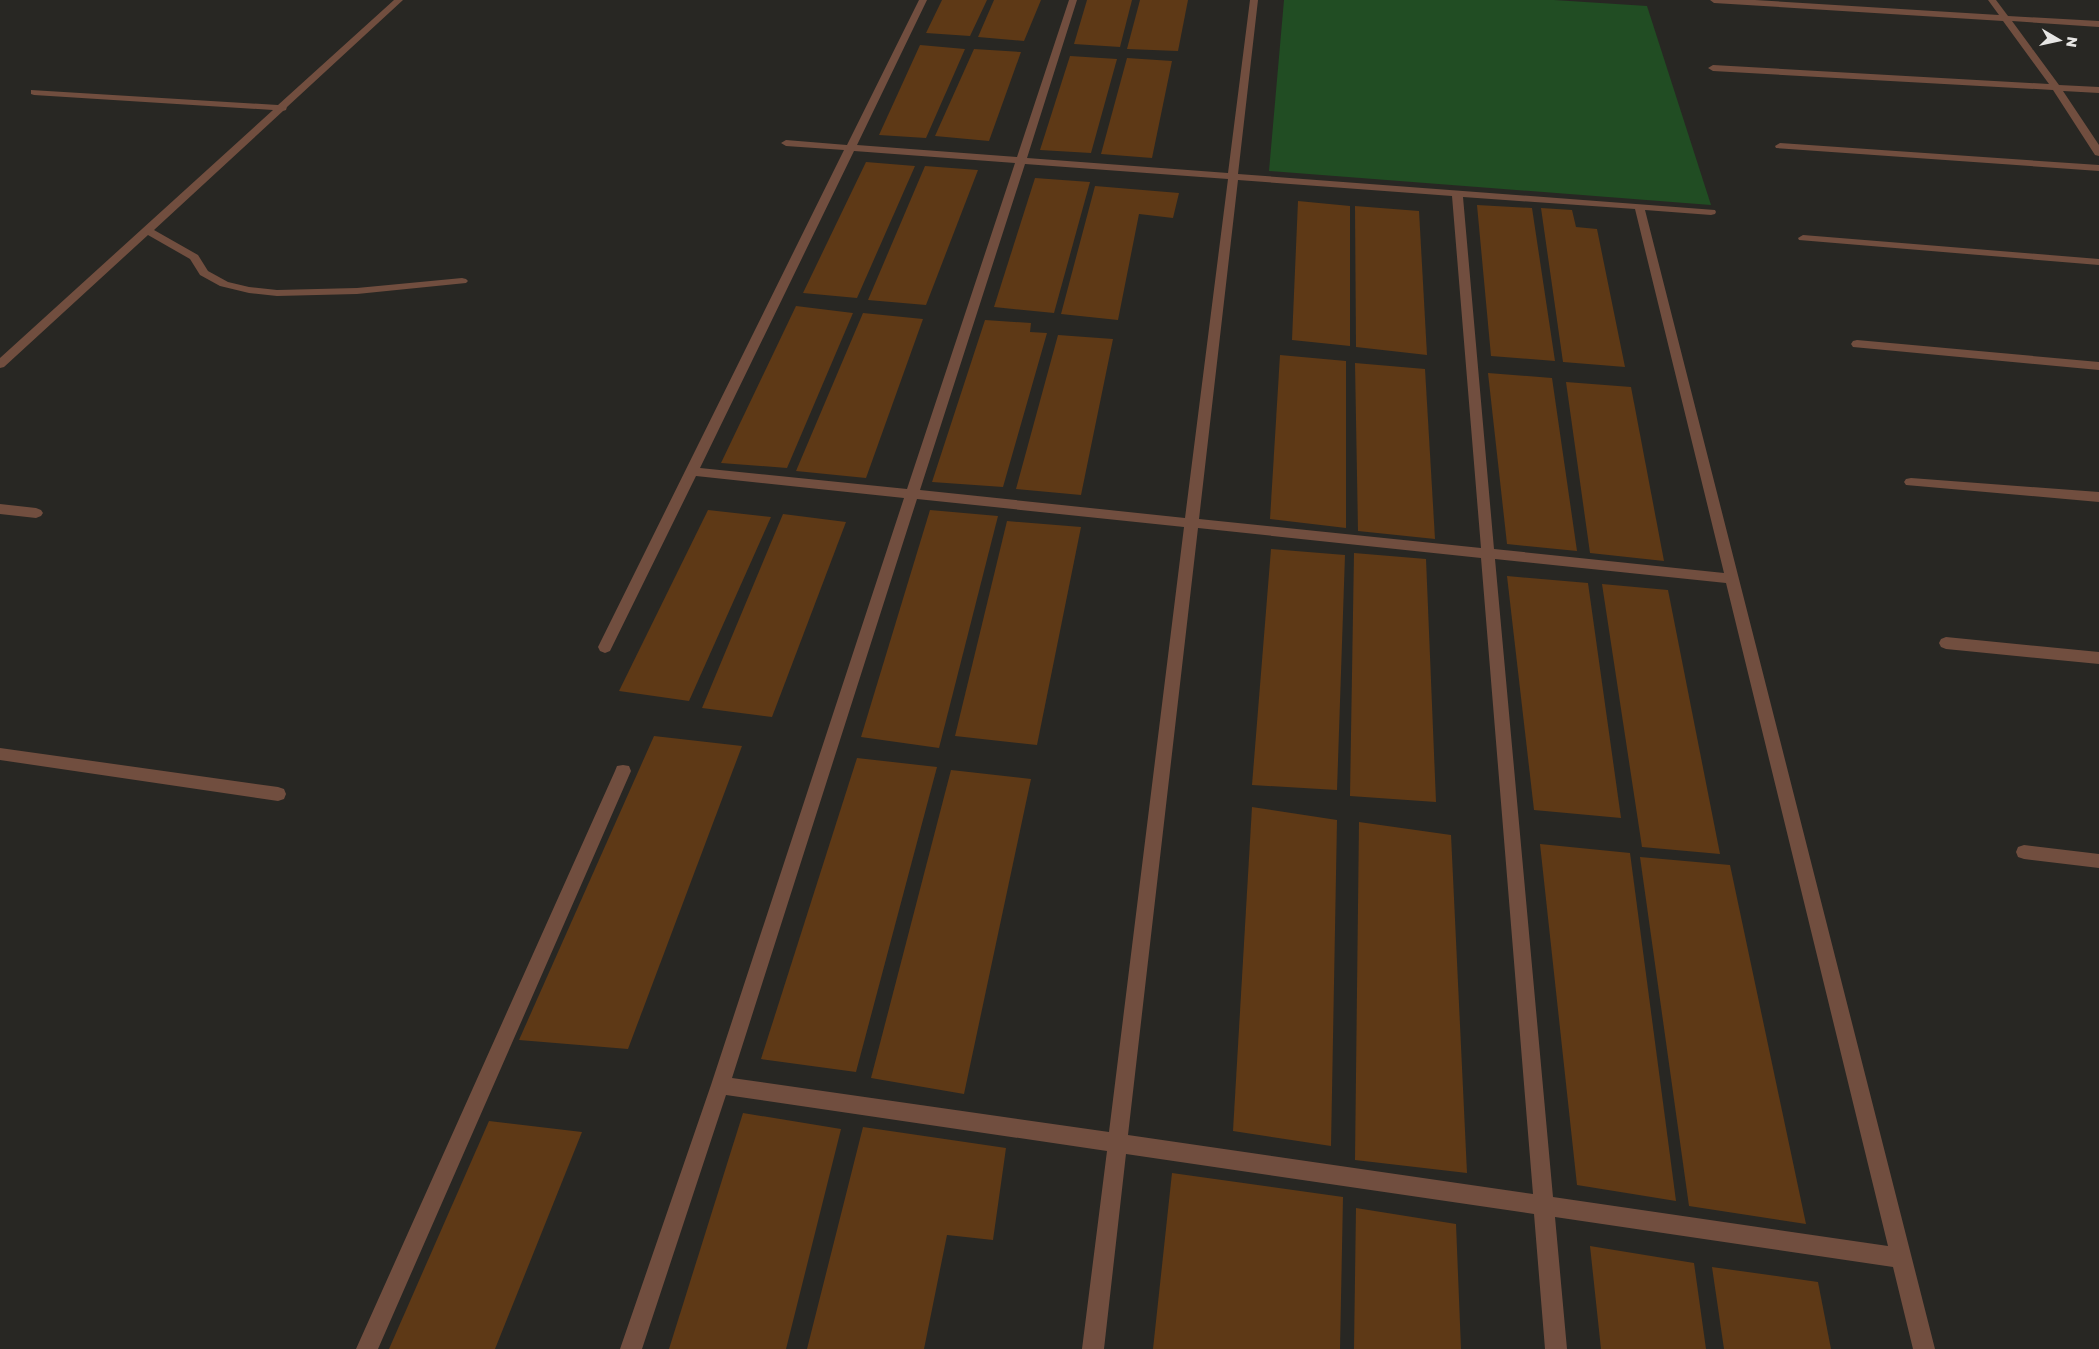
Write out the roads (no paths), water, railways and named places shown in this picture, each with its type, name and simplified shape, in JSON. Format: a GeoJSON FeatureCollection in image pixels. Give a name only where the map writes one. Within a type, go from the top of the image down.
{"type":"FeatureCollection","features":[{"type":"Feature","properties":{"kind":"street"},"geometry":{"type":"LineString","coordinates":[[0,364],[283,108],[398,0]]}},
{"type":"Feature","properties":{"kind":"street"},"geometry":{"type":"LineString","coordinates":[[605,647],[923,0]]}},
{"type":"Feature","properties":{"kind":"street"},"geometry":{"type":"LineString","coordinates":[[631,1349],[720,1085],[1073,0]]}},
{"type":"Feature","properties":{"kind":"street"},"geometry":{"type":"LineString","coordinates":[[1093,1349],[1254,0]]}},
{"type":"Feature","properties":{"kind":"street"},"geometry":{"type":"LineString","coordinates":[[1714,0],[2099,24]]}},
{"type":"Feature","properties":{"kind":"street"},"geometry":{"type":"LineString","coordinates":[[1992,0],[2056,87],[2099,153]]}},
{"type":"Feature","properties":{"kind":"street"},"geometry":{"type":"LineString","coordinates":[[1713,68],[2099,90]]}},
{"type":"Feature","properties":{"kind":"street"},"geometry":{"type":"LineString","coordinates":[[34,92],[283,108]]}},
{"type":"Feature","properties":{"kind":"street"},"geometry":{"type":"LineString","coordinates":[[786,143],[1711,212]]}},
{"type":"Feature","properties":{"kind":"street"},"geometry":{"type":"LineString","coordinates":[[1780,146],[2099,168]]}},
{"type":"Feature","properties":{"kind":"street"},"geometry":{"type":"LineString","coordinates":[[1457,193],[1556,1349]]}},
{"type":"Feature","properties":{"kind":"street"},"geometry":{"type":"LineString","coordinates":[[1639,206],[1924,1349]]}},
{"type":"Feature","properties":{"kind":"street"},"geometry":{"type":"LineString","coordinates":[[146,230],[194,257],[204,273],[224,284],[249,290],[277,292],[357,291],[462,281]]}},
{"type":"Feature","properties":{"kind":"street"},"geometry":{"type":"LineString","coordinates":[[1803,238],[2099,262]]}},
{"type":"Feature","properties":{"kind":"street"},"geometry":{"type":"LineString","coordinates":[[1858,344],[2099,366]]}},
{"type":"Feature","properties":{"kind":"street"},"geometry":{"type":"LineString","coordinates":[[691,471],[1732,579]]}},
{"type":"Feature","properties":{"kind":"street"},"geometry":{"type":"LineString","coordinates":[[1911,482],[2099,497]]}},
{"type":"Feature","properties":{"kind":"street"},"geometry":{"type":"LineString","coordinates":[[0,510],[36,513]]}},
{"type":"Feature","properties":{"kind":"street"},"geometry":{"type":"LineString","coordinates":[[1946,643],[2099,658]]}},
{"type":"Feature","properties":{"kind":"street"},"geometry":{"type":"LineString","coordinates":[[0,754],[278,794]]}},
{"type":"Feature","properties":{"kind":"street"},"geometry":{"type":"LineString","coordinates":[[367,1349],[623,771]]}},
{"type":"Feature","properties":{"kind":"street"},"geometry":{"type":"LineString","coordinates":[[2024,852],[2099,861]]}},
{"type":"Feature","properties":{"kind":"street"},"geometry":{"type":"LineString","coordinates":[[720,1085],[1901,1258]]}}]}
